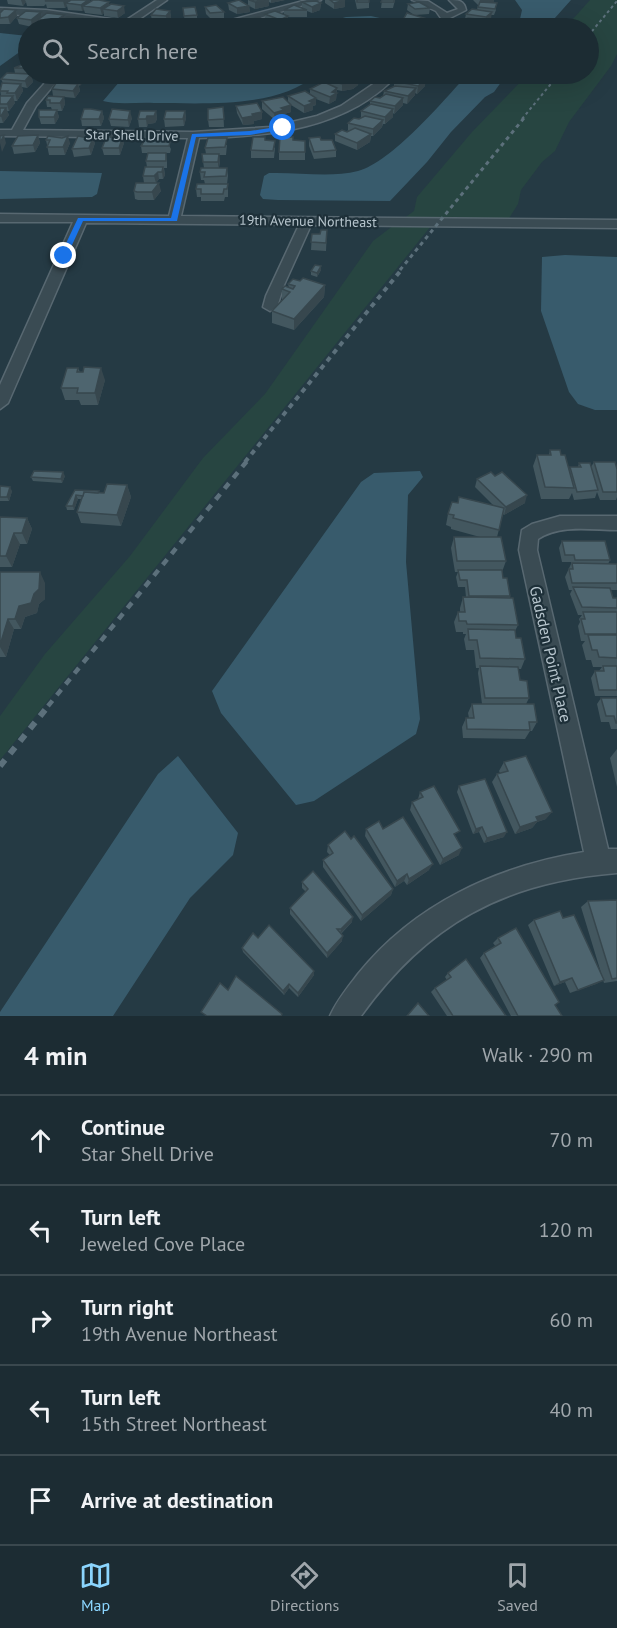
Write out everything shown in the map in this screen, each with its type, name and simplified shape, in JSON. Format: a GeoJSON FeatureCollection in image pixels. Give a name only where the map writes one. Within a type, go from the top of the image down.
{"type":"FeatureCollection","features":[{"type":"Feature","properties":{"kind":"street"},"geometry":{"type":"LineString","coordinates":[[250,18],[317,0]]}},
{"type":"Feature","properties":{"kind":"street"},"geometry":{"type":"LineString","coordinates":[[416,0],[435,7],[446,17],[462,10],[461,5],[453,0]]}},
{"type":"Feature","properties":{"kind":"street"},"geometry":{"type":"LineString","coordinates":[[136,18],[160,2]]}},
{"type":"Feature","properties":{"kind":"street"},"geometry":{"type":"LineString","coordinates":[[0,11],[46,13],[74,18]]}},
{"type":"Feature","properties":{"kind":"street"},"geometry":{"type":"LineString","coordinates":[[15,134],[31,105],[49,84]]}},
{"type":"Feature","properties":{"kind":"street","name":"Star Shell Drive"},"geometry":{"type":"LineString","coordinates":[[0,134],[250,133],[304,123],[343,109],[364,98],[381,84]]}},
{"type":"Feature","properties":{"kind":"street"},"geometry":{"type":"LineString","coordinates":[[304,123],[315,131]]}},
{"type":"Feature","properties":{"kind":"street"},"geometry":{"type":"LineString","coordinates":[[174,220],[194,135]]}},
{"type":"Feature","properties":{"kind":"street","name":"19th Avenue Northeast"},"geometry":{"type":"LineString","coordinates":[[0,218],[617,224]]}},
{"type":"Feature","properties":{"kind":"street"},"geometry":{"type":"LineString","coordinates":[[0,403],[81,219]]}},
{"type":"Feature","properties":{"kind":"street"},"geometry":{"type":"LineString","coordinates":[[270,307],[273,289],[303,235],[306,221]]}},
{"type":"Feature","properties":{"kind":"street","name":"Gadsden Point Place"},"geometry":{"type":"LineString","coordinates":[[608,861],[528,550],[529,535],[539,526],[554,523],[617,523]]}},
{"type":"Feature","properties":{"kind":"street"},"geometry":{"type":"LineString","coordinates":[[344,1016],[366,984],[404,944],[456,907],[523,878],[608,861]]}},
{"type":"Feature","properties":{"kind":"green space"},"geometry":{"type":"Polygon","coordinates":[[[590,0],[617,0],[617,54],[599,82],[599,18],[574,18],[590,0]]]}},
{"type":"Feature","properties":{"kind":"green space"},"geometry":{"type":"Polygon","coordinates":[[[518,84],[598,84],[569,122],[555,151],[542,162],[521,190],[518,204],[508,220],[403,219],[414,211],[417,197],[472,132],[518,84]]]}},
{"type":"Feature","properties":{"kind":"green space"},"geometry":{"type":"Polygon","coordinates":[[[394,225],[431,226],[0,760],[0,716],[45,654],[130,556],[203,458],[265,394],[373,241],[394,225]]]}},
{"type":"Feature","properties":{"kind":"water"},"geometry":{"type":"Polygon","coordinates":[[[515,0],[571,0],[555,18],[520,18],[522,10],[515,0]]]}},
{"type":"Feature","properties":{"kind":"water"},"geometry":{"type":"Polygon","coordinates":[[[371,16],[380,18],[343,18],[371,16]]]}},
{"type":"Feature","properties":{"kind":"water"},"geometry":{"type":"Polygon","coordinates":[[[0,33],[18,35],[18,53],[0,66],[0,33]]]}},
{"type":"Feature","properties":{"kind":"water"},"geometry":{"type":"Polygon","coordinates":[[[117,84],[302,84],[261,99],[239,102],[122,103],[103,101],[117,84]]]}},
{"type":"Feature","properties":{"kind":"water"},"geometry":{"type":"Polygon","coordinates":[[[459,84],[500,84],[451,132],[427,162],[390,201],[278,200],[263,199],[260,195],[264,176],[269,173],[336,174],[358,171],[371,165],[386,156],[431,114],[459,84]]]}},
{"type":"Feature","properties":{"kind":"water"},"geometry":{"type":"Polygon","coordinates":[[[0,171],[102,173],[97,194],[92,197],[0,199],[0,171]]]}},
{"type":"Feature","properties":{"kind":"water"},"geometry":{"type":"Polygon","coordinates":[[[565,255],[617,257],[617,410],[595,410],[578,404],[569,392],[541,311],[542,257],[565,255]]]}},
{"type":"Feature","properties":{"kind":"water"},"geometry":{"type":"Polygon","coordinates":[[[420,471],[423,477],[408,495],[406,562],[420,719],[416,734],[314,801],[296,805],[221,713],[212,691],[361,482],[374,473],[420,471]]]}},
{"type":"Feature","properties":{"kind":"water"},"geometry":{"type":"Polygon","coordinates":[[[178,756],[238,833],[233,855],[190,898],[113,1016],[0,1016],[0,1012],[158,774],[178,756]]]}},
{"type":"Feature","properties":{"kind":"building"},"geometry":{"type":"Polygon","coordinates":[[[71,0],[88,0],[81,5],[66,3],[71,0]]]}},
{"type":"Feature","properties":{"kind":"building"},"geometry":{"type":"Polygon","coordinates":[[[93,0],[109,2],[100,8],[83,6],[93,0]]]}},
{"type":"Feature","properties":{"kind":"building"},"geometry":{"type":"Polygon","coordinates":[[[239,0],[249,6],[237,8],[228,3],[239,0]]]}},
{"type":"Feature","properties":{"kind":"building"},"geometry":{"type":"Polygon","coordinates":[[[357,0],[369,0],[369,2],[357,2],[357,0]]]}},
{"type":"Feature","properties":{"kind":"building"},"geometry":{"type":"Polygon","coordinates":[[[382,0],[394,0],[394,2],[381,2],[382,0]]]}},
{"type":"Feature","properties":{"kind":"building"},"geometry":{"type":"Polygon","coordinates":[[[302,2],[321,3],[312,7],[302,2]]]}},
{"type":"Feature","properties":{"kind":"building"},"geometry":{"type":"Polygon","coordinates":[[[419,2],[430,8],[415,9],[408,4],[419,2]]]}},
{"type":"Feature","properties":{"kind":"building"},"geometry":{"type":"Polygon","coordinates":[[[480,2],[497,3],[495,9],[478,7],[480,2]]]}},
{"type":"Feature","properties":{"kind":"building"},"geometry":{"type":"Polygon","coordinates":[[[111,4],[124,6],[117,11],[103,9],[111,4]]]}},
{"type":"Feature","properties":{"kind":"building"},"geometry":{"type":"Polygon","coordinates":[[[216,5],[224,12],[210,13],[205,7],[216,5]]]}},
{"type":"Feature","properties":{"kind":"building"},"geometry":{"type":"Polygon","coordinates":[[[294,5],[307,10],[284,10],[294,5]]]}},
{"type":"Feature","properties":{"kind":"building"},"geometry":{"type":"Polygon","coordinates":[[[195,7],[197,15],[184,16],[183,8],[195,7]]]}},
{"type":"Feature","properties":{"kind":"building"},"geometry":{"type":"Polygon","coordinates":[[[4,9],[16,10],[8,17],[0,18],[0,13],[4,9]]]}},
{"type":"Feature","properties":{"kind":"building"},"geometry":{"type":"Polygon","coordinates":[[[156,9],[170,11],[166,16],[151,15],[156,9]]]}},
{"type":"Feature","properties":{"kind":"building"},"geometry":{"type":"Polygon","coordinates":[[[472,9],[492,12],[486,17],[466,14],[472,9]]]}},
{"type":"Feature","properties":{"kind":"building"},"geometry":{"type":"Polygon","coordinates":[[[26,11],[41,12],[34,18],[17,18],[26,11]]]}},
{"type":"Feature","properties":{"kind":"building"},"geometry":{"type":"Polygon","coordinates":[[[275,11],[288,16],[275,18],[265,14],[275,11]]]}},
{"type":"Feature","properties":{"kind":"building"},"geometry":{"type":"Polygon","coordinates":[[[47,13],[64,15],[60,18],[40,18],[47,13]]]}},
{"type":"Feature","properties":{"kind":"building"},"geometry":{"type":"Polygon","coordinates":[[[407,13],[424,18],[404,18],[407,13]]]}},
{"type":"Feature","properties":{"kind":"building"},"geometry":{"type":"Polygon","coordinates":[[[7,73],[18,73],[18,80],[1,79],[7,73]]]}},
{"type":"Feature","properties":{"kind":"building"},"geometry":{"type":"Polygon","coordinates":[[[2,83],[21,84],[15,93],[0,91],[2,83]]]}},
{"type":"Feature","properties":{"kind":"building"},"geometry":{"type":"Polygon","coordinates":[[[55,84],[78,84],[73,91],[52,89],[55,84]]]}},
{"type":"Feature","properties":{"kind":"building"},"geometry":{"type":"Polygon","coordinates":[[[320,84],[328,84],[337,88],[332,92],[337,93],[330,97],[310,89],[320,84]]]}},
{"type":"Feature","properties":{"kind":"building"},"geometry":{"type":"Polygon","coordinates":[[[395,86],[416,88],[408,96],[384,91],[395,86]]]}},
{"type":"Feature","properties":{"kind":"building"},"geometry":{"type":"Polygon","coordinates":[[[305,91],[316,98],[309,101],[313,103],[304,106],[288,96],[305,91]]]}},
{"type":"Feature","properties":{"kind":"building"},"geometry":{"type":"Polygon","coordinates":[[[386,94],[403,98],[395,106],[370,101],[375,97],[380,98],[386,94]]]}},
{"type":"Feature","properties":{"kind":"building"},"geometry":{"type":"Polygon","coordinates":[[[0,96],[13,96],[7,104],[0,104],[0,96]]]}},
{"type":"Feature","properties":{"kind":"building"},"geometry":{"type":"Polygon","coordinates":[[[48,96],[64,97],[60,103],[50,103],[50,100],[46,100],[48,96]]]}},
{"type":"Feature","properties":{"kind":"building"},"geometry":{"type":"Polygon","coordinates":[[[283,97],[291,105],[274,113],[262,101],[283,97]]]}},
{"type":"Feature","properties":{"kind":"building"},"geometry":{"type":"Polygon","coordinates":[[[257,103],[262,112],[242,118],[236,106],[257,103]]]}},
{"type":"Feature","properties":{"kind":"building"},"geometry":{"type":"Polygon","coordinates":[[[371,104],[393,109],[385,117],[361,111],[371,104]]]}},
{"type":"Feature","properties":{"kind":"building"},"geometry":{"type":"Polygon","coordinates":[[[223,107],[224,119],[208,120],[208,109],[223,107]]]}},
{"type":"Feature","properties":{"kind":"building"},"geometry":{"type":"Polygon","coordinates":[[[0,108],[6,108],[1,116],[0,116],[0,108]]]}},
{"type":"Feature","properties":{"kind":"building"},"geometry":{"type":"Polygon","coordinates":[[[84,109],[102,111],[99,119],[81,119],[84,109]]]}},
{"type":"Feature","properties":{"kind":"building"},"geometry":{"type":"Polygon","coordinates":[[[112,109],[130,111],[128,120],[109,119],[112,109]]]}},
{"type":"Feature","properties":{"kind":"building"},"geometry":{"type":"Polygon","coordinates":[[[39,110],[57,110],[54,117],[39,117],[39,110]]]}},
{"type":"Feature","properties":{"kind":"building"},"geometry":{"type":"Polygon","coordinates":[[[140,111],[156,111],[154,116],[138,119],[140,111]]]}},
{"type":"Feature","properties":{"kind":"building"},"geometry":{"type":"Polygon","coordinates":[[[166,111],[185,111],[183,119],[164,119],[166,111]]]}},
{"type":"Feature","properties":{"kind":"building"},"geometry":{"type":"Polygon","coordinates":[[[365,116],[383,120],[373,129],[348,123],[354,118],[359,119],[365,116]]]}},
{"type":"Feature","properties":{"kind":"building"},"geometry":{"type":"Polygon","coordinates":[[[355,128],[371,134],[357,143],[335,134],[342,130],[347,132],[355,128]]]}},
{"type":"Feature","properties":{"kind":"building"},"geometry":{"type":"Polygon","coordinates":[[[38,135],[33,145],[12,146],[18,136],[38,135]]]}},
{"type":"Feature","properties":{"kind":"building"},"geometry":{"type":"Polygon","coordinates":[[[48,136],[62,138],[68,136],[63,147],[47,147],[50,140],[46,140],[48,136]]]}},
{"type":"Feature","properties":{"kind":"building"},"geometry":{"type":"Polygon","coordinates":[[[78,136],[88,138],[94,136],[89,148],[72,149],[78,136]]]}},
{"type":"Feature","properties":{"kind":"building"},"geometry":{"type":"Polygon","coordinates":[[[107,136],[113,138],[123,136],[119,148],[102,148],[107,136]]]}},
{"type":"Feature","properties":{"kind":"building"},"geometry":{"type":"Polygon","coordinates":[[[253,137],[265,137],[265,140],[275,141],[273,151],[251,150],[253,137]]]}},
{"type":"Feature","properties":{"kind":"building"},"geometry":{"type":"Polygon","coordinates":[[[280,137],[293,137],[293,140],[305,141],[305,152],[279,152],[280,137]]]}},
{"type":"Feature","properties":{"kind":"building"},"geometry":{"type":"Polygon","coordinates":[[[320,137],[321,140],[332,140],[336,150],[314,152],[309,138],[320,137]]]}},
{"type":"Feature","properties":{"kind":"building"},"geometry":{"type":"Polygon","coordinates":[[[146,138],[166,138],[165,142],[170,142],[169,146],[141,146],[146,138]]]}},
{"type":"Feature","properties":{"kind":"building"},"geometry":{"type":"Polygon","coordinates":[[[208,138],[227,138],[225,147],[205,148],[208,138]]]}},
{"type":"Feature","properties":{"kind":"building"},"geometry":{"type":"Polygon","coordinates":[[[148,153],[166,153],[166,161],[146,161],[148,153]]]}},
{"type":"Feature","properties":{"kind":"building"},"geometry":{"type":"Polygon","coordinates":[[[202,154],[219,154],[218,162],[203,162],[202,154]]]}},
{"type":"Feature","properties":{"kind":"building"},"geometry":{"type":"Polygon","coordinates":[[[145,167],[163,167],[162,172],[154,176],[143,176],[145,167]]]}},
{"type":"Feature","properties":{"kind":"building"},"geometry":{"type":"Polygon","coordinates":[[[201,168],[227,168],[226,176],[204,177],[205,172],[200,172],[201,168]]]}},
{"type":"Feature","properties":{"kind":"building"},"geometry":{"type":"Polygon","coordinates":[[[136,183],[159,183],[152,192],[137,192],[134,191],[136,183]]]}},
{"type":"Feature","properties":{"kind":"building"},"geometry":{"type":"Polygon","coordinates":[[[197,184],[228,184],[223,194],[201,194],[201,189],[196,189],[197,184]]]}},
{"type":"Feature","properties":{"kind":"building"},"geometry":{"type":"Polygon","coordinates":[[[321,230],[327,230],[326,243],[311,242],[312,234],[320,234],[321,230]]]}},
{"type":"Feature","properties":{"kind":"building"},"geometry":{"type":"Polygon","coordinates":[[[315,265],[321,266],[317,273],[311,271],[315,265]]]}},
{"type":"Feature","properties":{"kind":"building"},"geometry":{"type":"Polygon","coordinates":[[[303,278],[325,285],[294,319],[272,311],[290,292],[282,289],[285,286],[293,289],[295,286],[288,284],[293,279],[300,281],[303,278]]]}},
{"type":"Feature","properties":{"kind":"building"},"geometry":{"type":"Polygon","coordinates":[[[84,367],[101,368],[95,393],[77,393],[78,388],[61,388],[67,368],[78,368],[77,372],[83,372],[84,367]]]}},
{"type":"Feature","properties":{"kind":"building"},"geometry":{"type":"Polygon","coordinates":[[[550,450],[560,450],[561,455],[565,455],[574,488],[545,487],[537,455],[551,455],[550,450]]]}},
{"type":"Feature","properties":{"kind":"building"},"geometry":{"type":"Polygon","coordinates":[[[594,462],[615,462],[617,492],[603,492],[594,462]]]}},
{"type":"Feature","properties":{"kind":"building"},"geometry":{"type":"Polygon","coordinates":[[[579,463],[590,463],[598,490],[577,492],[570,467],[581,467],[579,463]]]}},
{"type":"Feature","properties":{"kind":"building"},"geometry":{"type":"Polygon","coordinates":[[[34,471],[63,472],[61,479],[31,477],[34,471]]]}},
{"type":"Feature","properties":{"kind":"building"},"geometry":{"type":"Polygon","coordinates":[[[491,472],[495,476],[502,472],[527,495],[506,507],[477,479],[491,472]]]}},
{"type":"Feature","properties":{"kind":"building"},"geometry":{"type":"Polygon","coordinates":[[[107,484],[127,485],[117,515],[77,512],[84,492],[104,493],[107,484]]]}},
{"type":"Feature","properties":{"kind":"building"},"geometry":{"type":"Polygon","coordinates":[[[0,486],[10,487],[7,497],[0,497],[0,486]]]}},
{"type":"Feature","properties":{"kind":"building"},"geometry":{"type":"Polygon","coordinates":[[[75,490],[99,491],[98,493],[84,492],[83,496],[76,495],[73,506],[66,506],[75,490]]]}},
{"type":"Feature","properties":{"kind":"building"},"geometry":{"type":"Polygon","coordinates":[[[459,497],[504,508],[499,530],[453,518],[454,515],[448,514],[452,502],[458,503],[459,497]]]}},
{"type":"Feature","properties":{"kind":"building"},"geometry":{"type":"Polygon","coordinates":[[[0,517],[27,518],[22,533],[14,533],[6,556],[0,556],[0,517]]]}},
{"type":"Feature","properties":{"kind":"building"},"geometry":{"type":"Polygon","coordinates":[[[454,537],[501,537],[506,561],[457,561],[454,537]]]}},
{"type":"Feature","properties":{"kind":"building"},"geometry":{"type":"Polygon","coordinates":[[[562,541],[605,541],[610,560],[575,560],[574,555],[565,555],[562,541]]]}},
{"type":"Feature","properties":{"kind":"building"},"geometry":{"type":"Polygon","coordinates":[[[572,563],[617,564],[617,583],[572,583],[569,569],[573,569],[572,563]]]}},
{"type":"Feature","properties":{"kind":"building"},"geometry":{"type":"Polygon","coordinates":[[[458,570],[502,570],[503,578],[507,578],[510,596],[469,596],[467,580],[460,580],[458,570]]]}},
{"type":"Feature","properties":{"kind":"building"},"geometry":{"type":"Polygon","coordinates":[[[0,572],[40,572],[39,589],[34,594],[31,603],[19,606],[15,619],[8,619],[0,645],[0,572]]]}},
{"type":"Feature","properties":{"kind":"building"},"geometry":{"type":"Polygon","coordinates":[[[573,587],[610,588],[613,598],[617,598],[617,608],[582,607],[573,587]]]}},
{"type":"Feature","properties":{"kind":"building"},"geometry":{"type":"Polygon","coordinates":[[[463,597],[513,598],[518,625],[467,624],[466,621],[459,621],[458,612],[465,612],[463,597]]]}},
{"type":"Feature","properties":{"kind":"building"},"geometry":{"type":"Polygon","coordinates":[[[583,612],[617,612],[617,634],[585,634],[581,619],[585,619],[583,612]]]}},
{"type":"Feature","properties":{"kind":"building"},"geometry":{"type":"Polygon","coordinates":[[[468,629],[515,630],[516,638],[521,638],[525,659],[480,658],[477,640],[469,640],[468,629]]]}},
{"type":"Feature","properties":{"kind":"building"},"geometry":{"type":"Polygon","coordinates":[[[588,635],[617,635],[617,658],[599,657],[597,650],[592,650],[588,635]]]}},
{"type":"Feature","properties":{"kind":"building"},"geometry":{"type":"Polygon","coordinates":[[[480,666],[518,667],[520,680],[527,681],[529,698],[485,698],[480,666]]]}},
{"type":"Feature","properties":{"kind":"building"},"geometry":{"type":"Polygon","coordinates":[[[603,666],[617,666],[617,690],[599,690],[595,671],[604,671],[603,666]]]}},
{"type":"Feature","properties":{"kind":"building"},"geometry":{"type":"Polygon","coordinates":[[[601,698],[617,698],[617,723],[614,716],[606,716],[601,698]]]}},
{"type":"Feature","properties":{"kind":"building"},"geometry":{"type":"Polygon","coordinates":[[[472,704],[534,704],[537,722],[529,722],[530,730],[467,729],[466,718],[474,718],[472,704]]]}},
{"type":"Feature","properties":{"kind":"building"},"geometry":{"type":"Polygon","coordinates":[[[526,756],[552,812],[536,817],[538,821],[520,827],[497,774],[508,771],[504,762],[526,756]]]}},
{"type":"Feature","properties":{"kind":"building"},"geometry":{"type":"Polygon","coordinates":[[[485,779],[507,832],[487,838],[482,827],[476,829],[459,786],[485,779]]]}},
{"type":"Feature","properties":{"kind":"building"},"geometry":{"type":"Polygon","coordinates":[[[434,786],[460,831],[454,834],[462,848],[443,859],[412,802],[423,797],[420,792],[434,786]]]}},
{"type":"Feature","properties":{"kind":"building"},"geometry":{"type":"Polygon","coordinates":[[[403,817],[433,864],[409,879],[407,874],[397,881],[366,829],[379,821],[383,829],[403,817]]]}},
{"type":"Feature","properties":{"kind":"building"},"geometry":{"type":"Polygon","coordinates":[[[345,831],[351,839],[354,836],[393,889],[362,915],[323,860],[333,853],[328,845],[345,831]]]}},
{"type":"Feature","properties":{"kind":"building"},"geometry":{"type":"Polygon","coordinates":[[[313,871],[353,917],[341,929],[337,929],[343,936],[327,953],[290,908],[308,889],[302,882],[313,871]]]}},
{"type":"Feature","properties":{"kind":"building"},"geometry":{"type":"Polygon","coordinates":[[[617,900],[617,978],[612,979],[588,901],[617,900]]]}},
{"type":"Feature","properties":{"kind":"building"},"geometry":{"type":"Polygon","coordinates":[[[560,911],[563,918],[574,915],[604,980],[578,990],[572,978],[560,982],[534,920],[560,911]]]}},
{"type":"Feature","properties":{"kind":"building"},"geometry":{"type":"Polygon","coordinates":[[[269,925],[314,971],[298,993],[289,984],[283,991],[242,948],[253,933],[258,938],[269,925]]]}},
{"type":"Feature","properties":{"kind":"building"},"geometry":{"type":"Polygon","coordinates":[[[516,928],[559,1002],[555,1005],[562,1016],[518,1016],[484,953],[501,943],[498,938],[516,928]]]}},
{"type":"Feature","properties":{"kind":"building"},"geometry":{"type":"Polygon","coordinates":[[[466,959],[506,1016],[453,1016],[435,988],[451,977],[448,973],[466,959]]]}},
{"type":"Feature","properties":{"kind":"building"},"geometry":{"type":"Polygon","coordinates":[[[236,976],[282,1014],[281,1016],[207,1016],[201,1012],[220,983],[228,990],[236,976]]]}},
{"type":"Feature","properties":{"kind":"building"},"geometry":{"type":"Polygon","coordinates":[[[418,1003],[429,1016],[407,1016],[418,1003]]]}},
{"type":"Feature","properties":{"kind":"railway"},"geometry":{"type":"LineString","coordinates":[[599,23],[617,1]]}},
{"type":"Feature","properties":{"kind":"railway"},"geometry":{"type":"LineString","coordinates":[[522,119],[551,84]]}},
{"type":"Feature","properties":{"kind":"railway"},"geometry":{"type":"LineString","coordinates":[[400,270],[524,118]]}},
{"type":"Feature","properties":{"kind":"railway"},"geometry":{"type":"LineString","coordinates":[[245,462],[402,269]]}},
{"type":"Feature","properties":{"kind":"railway"},"geometry":{"type":"LineString","coordinates":[[48,706],[247,461]]}},
{"type":"Feature","properties":{"kind":"railway"},"geometry":{"type":"LineString","coordinates":[[0,766],[49,705]]}},
{"type":"Feature","properties":{"kind":"route"},"geometry":{"type":"LineString","coordinates":[[64,256],[81,219],[174,220],[194,135],[250,133],[283,128]]}}]}
